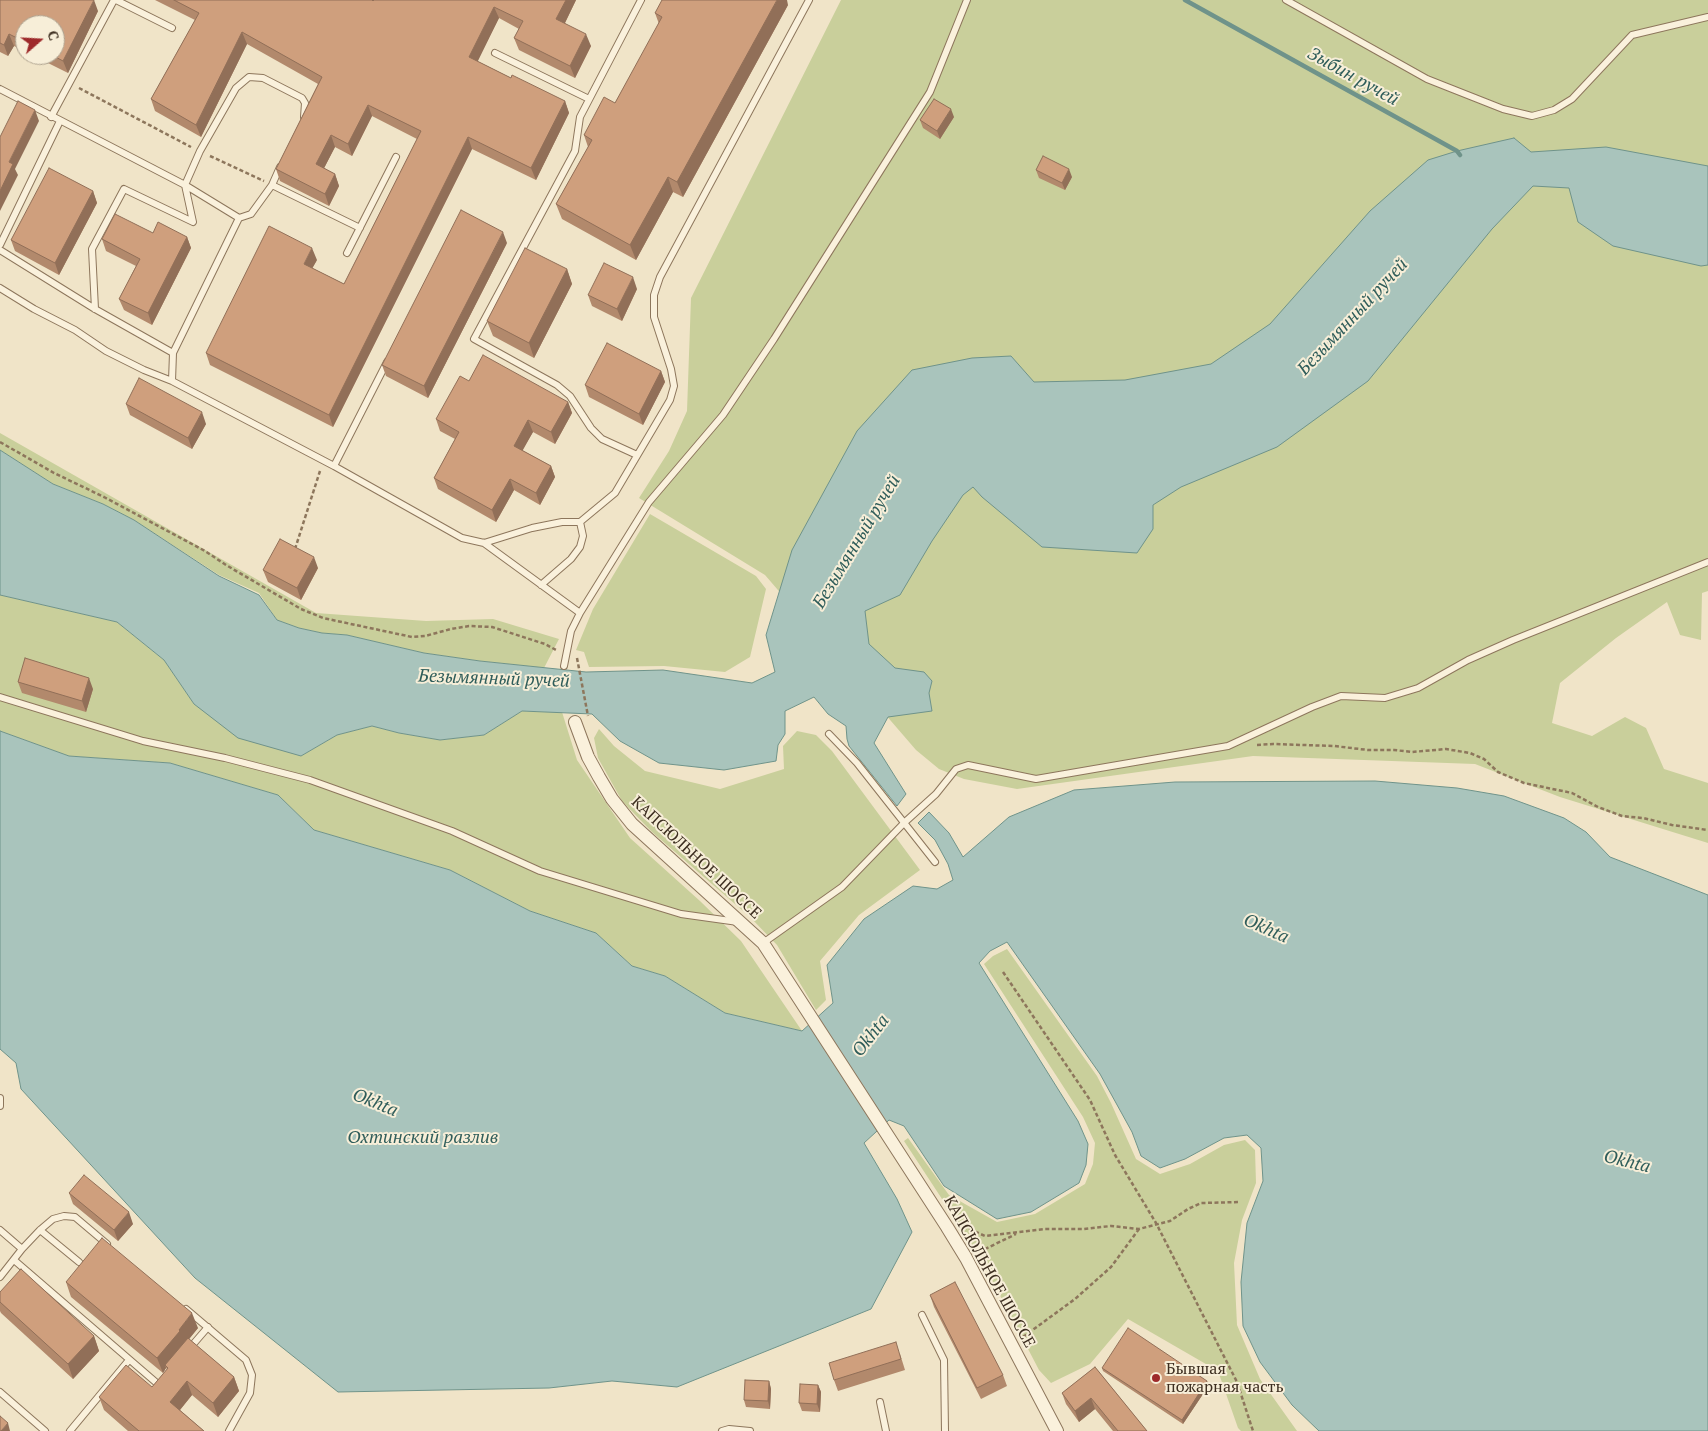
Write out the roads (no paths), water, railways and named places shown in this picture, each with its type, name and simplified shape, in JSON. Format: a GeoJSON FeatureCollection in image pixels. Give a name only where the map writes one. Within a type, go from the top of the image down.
{"type":"FeatureCollection","features":[{"type":"Feature","properties":{"kind":"street","name":"КАПСЮЛЬНОЕ ШОССЕ"},"geometry":{"type":"LineString","coordinates":[[575,722],[592,764],[612,800],[632,824],[763,943],[966,1258],[1057,1431]]}},
{"type":"Feature","properties":{"kind":"lane"},"geometry":{"type":"LineString","coordinates":[[51,117],[115,0],[172,28]]}},
{"type":"Feature","properties":{"kind":"lane"},"geometry":{"type":"LineString","coordinates":[[637,456],[602,439],[570,396],[557,385],[474,339],[575,151],[580,117],[641,0]]}},
{"type":"Feature","properties":{"kind":"lane"},"geometry":{"type":"LineString","coordinates":[[484,543],[555,523],[580,522],[615,493],[670,400],[674,386],[671,369],[654,317],[654,295],[660,277],[809,0]]}},
{"type":"Feature","properties":{"kind":"lane"},"geometry":{"type":"LineString","coordinates":[[564,666],[571,632],[580,613],[649,502],[723,415],[774,339],[930,92],[967,0]]}},
{"type":"Feature","properties":{"kind":"lane"},"geometry":{"type":"LineString","coordinates":[[1286,0],[1427,79],[1503,109],[1532,116],[1554,110],[1572,99],[1632,35],[1708,17]]}},
{"type":"Feature","properties":{"kind":"lane"},"geometry":{"type":"LineString","coordinates":[[495,53],[589,99]]}},
{"type":"Feature","properties":{"kind":"lane"},"geometry":{"type":"LineString","coordinates":[[95,309],[92,249],[124,189],[193,222],[185,185],[200,152],[236,88],[249,77],[262,78],[302,98],[305,103],[305,110],[300,126]]}},
{"type":"Feature","properties":{"kind":"lane"},"geometry":{"type":"LineString","coordinates":[[0,89],[185,185],[239,218]]}},
{"type":"Feature","properties":{"kind":"lane"},"geometry":{"type":"LineString","coordinates":[[0,245],[60,121]]}},
{"type":"Feature","properties":{"kind":"lane"},"geometry":{"type":"LineString","coordinates":[[347,253],[396,157]]}},
{"type":"Feature","properties":{"kind":"lane"},"geometry":{"type":"LineString","coordinates":[[172,381],[174,353],[239,218],[251,214],[272,185],[284,160]]}},
{"type":"Feature","properties":{"kind":"lane"},"geometry":{"type":"LineString","coordinates":[[272,185],[360,228]]}},
{"type":"Feature","properties":{"kind":"lane"},"geometry":{"type":"LineString","coordinates":[[0,250],[95,309],[174,353]]}},
{"type":"Feature","properties":{"kind":"lane"},"geometry":{"type":"LineString","coordinates":[[0,288],[34,309],[75,330],[106,351],[144,370],[172,381],[334,466],[462,538],[484,543],[580,613]]}},
{"type":"Feature","properties":{"kind":"lane"},"geometry":{"type":"LineString","coordinates":[[334,466],[392,353]]}},
{"type":"Feature","properties":{"kind":"lane"},"geometry":{"type":"LineString","coordinates":[[541,585],[571,559],[580,547],[583,536],[580,522]]}},
{"type":"Feature","properties":{"kind":"lane"},"geometry":{"type":"LineString","coordinates":[[763,943],[842,887],[905,822],[936,794],[956,769],[968,765],[1036,779],[1228,746],[1312,707],[1341,696],[1385,698],[1418,688],[1468,660],[1513,640],[1708,562]]}},
{"type":"Feature","properties":{"kind":"lane"},"geometry":{"type":"LineString","coordinates":[[0,697],[143,741],[225,758],[310,780],[452,831],[540,871],[682,914],[742,923]]}},
{"type":"Feature","properties":{"kind":"lane"},"geometry":{"type":"LineString","coordinates":[[830,734],[857,763],[905,822],[934,862]]}},
{"type":"Feature","properties":{"kind":"lane"},"geometry":{"type":"LineString","coordinates":[[0,1098],[0,1106]]}},
{"type":"Feature","properties":{"kind":"lane"},"geometry":{"type":"LineString","coordinates":[[0,1277],[40,1230],[53,1219],[64,1216],[75,1217],[112,1248]]}},
{"type":"Feature","properties":{"kind":"lane"},"geometry":{"type":"LineString","coordinates":[[0,1230],[22,1249]]}},
{"type":"Feature","properties":{"kind":"lane"},"geometry":{"type":"LineString","coordinates":[[40,1230],[80,1262]]}},
{"type":"Feature","properties":{"kind":"lane"},"geometry":{"type":"LineString","coordinates":[[14,1260],[159,1385],[165,1378]]}},
{"type":"Feature","properties":{"kind":"lane"},"geometry":{"type":"LineString","coordinates":[[178,1302],[246,1360],[252,1375],[250,1393],[229,1431]]}},
{"type":"Feature","properties":{"kind":"lane"},"geometry":{"type":"LineString","coordinates":[[922,1315],[944,1360],[945,1431]]}},
{"type":"Feature","properties":{"kind":"lane"},"geometry":{"type":"LineString","coordinates":[[183,1356],[208,1327]]}},
{"type":"Feature","properties":{"kind":"lane"},"geometry":{"type":"LineString","coordinates":[[70,1431],[129,1360]]}},
{"type":"Feature","properties":{"kind":"lane"},"geometry":{"type":"LineString","coordinates":[[0,1392],[46,1431]]}},
{"type":"Feature","properties":{"kind":"lane"},"geometry":{"type":"LineString","coordinates":[[880,1402],[886,1431]]}},
{"type":"Feature","properties":{"kind":"lane"},"geometry":{"type":"LineString","coordinates":[[722,1431],[729,1429],[750,1431]]}},
{"type":"Feature","properties":{"kind":"water","name":"Безымянный ручей"},"geometry":{"type":"Polygon","coordinates":[[[1514,138],[1531,152],[1606,147],[1708,166],[1708,265],[1701,266],[1613,246],[1578,222],[1569,188],[1533,186],[1492,229],[1368,381],[1277,447],[1181,487],[1153,505],[1153,529],[1137,553],[1042,547],[982,497],[973,487],[963,495],[932,541],[900,595],[865,611],[869,644],[895,668],[924,672],[932,681],[929,693],[932,711],[888,717],[874,743],[906,794],[897,806],[849,746],[846,726],[828,714],[814,697],[785,711],[785,734],[778,745],[776,761],[724,770],[659,763],[620,741],[592,714],[522,711],[484,735],[440,740],[372,726],[337,735],[301,756],[238,738],[194,704],[164,660],[117,622],[0,595],[0,450],[53,484],[103,504],[134,520],[219,576],[259,595],[277,620],[299,628],[322,633],[347,635],[424,653],[480,661],[586,672],[663,670],[752,683],[775,672],[766,635],[792,550],[857,431],[912,370],[972,358],[1011,356],[1034,382],[1125,380],[1211,364],[1270,324],[1370,211],[1428,160],[1457,151],[1514,138]]]}},
{"type":"Feature","properties":{"kind":"water","name":"Охтинский разлив"},"geometry":{"type":"Polygon","coordinates":[[[0,731],[69,756],[170,763],[278,795],[314,830],[450,870],[530,911],[596,933],[632,966],[665,976],[725,1013],[802,1031],[833,1003],[827,965],[864,919],[913,886],[937,889],[953,880],[948,864],[935,840],[918,823],[929,812],[949,833],[963,857],[1009,817],[1074,790],[1175,782],[1375,781],[1457,788],[1504,796],[1564,818],[1586,832],[1610,857],[1708,895],[1708,1431],[1319,1431],[1292,1405],[1260,1362],[1243,1326],[1241,1282],[1247,1223],[1263,1181],[1261,1148],[1247,1135],[1224,1138],[1185,1159],[1160,1168],[1141,1156],[1132,1132],[1100,1074],[1007,942],[990,951],[979,963],[1078,1121],[1088,1144],[1086,1165],[1079,1183],[1031,1212],[997,1219],[944,1186],[904,1126],[889,1120],[864,1143],[897,1199],[912,1232],[871,1309],[677,1387],[612,1381],[549,1388],[338,1392],[195,1278],[21,1089],[16,1063],[0,1049],[0,731]]]}},
{"type":"Feature","properties":{"kind":"waterway","name":"Зыбин ручей"},"geometry":{"type":"LineString","coordinates":[[1185,0],[1457,151],[1460,155]]}},
{"type":"Feature","properties":{"kind":"place","name":"Бывшая пожарная часть"},"geometry":{"type":"Point","coordinates":[1156,1378]}},
{"type":"Feature","properties":{"kind":"water label","name":"Okhta"},"geometry":{"type":"Point","coordinates":[1266,929]}},
{"type":"Feature","properties":{"kind":"water label","name":"Okhta"},"geometry":{"type":"Point","coordinates":[871,1036]}},
{"type":"Feature","properties":{"kind":"water label","name":"Okhta"},"geometry":{"type":"Point","coordinates":[375,1103]}},
{"type":"Feature","properties":{"kind":"water label","name":"Okhta"},"geometry":{"type":"Point","coordinates":[1627,1162]}}]}
